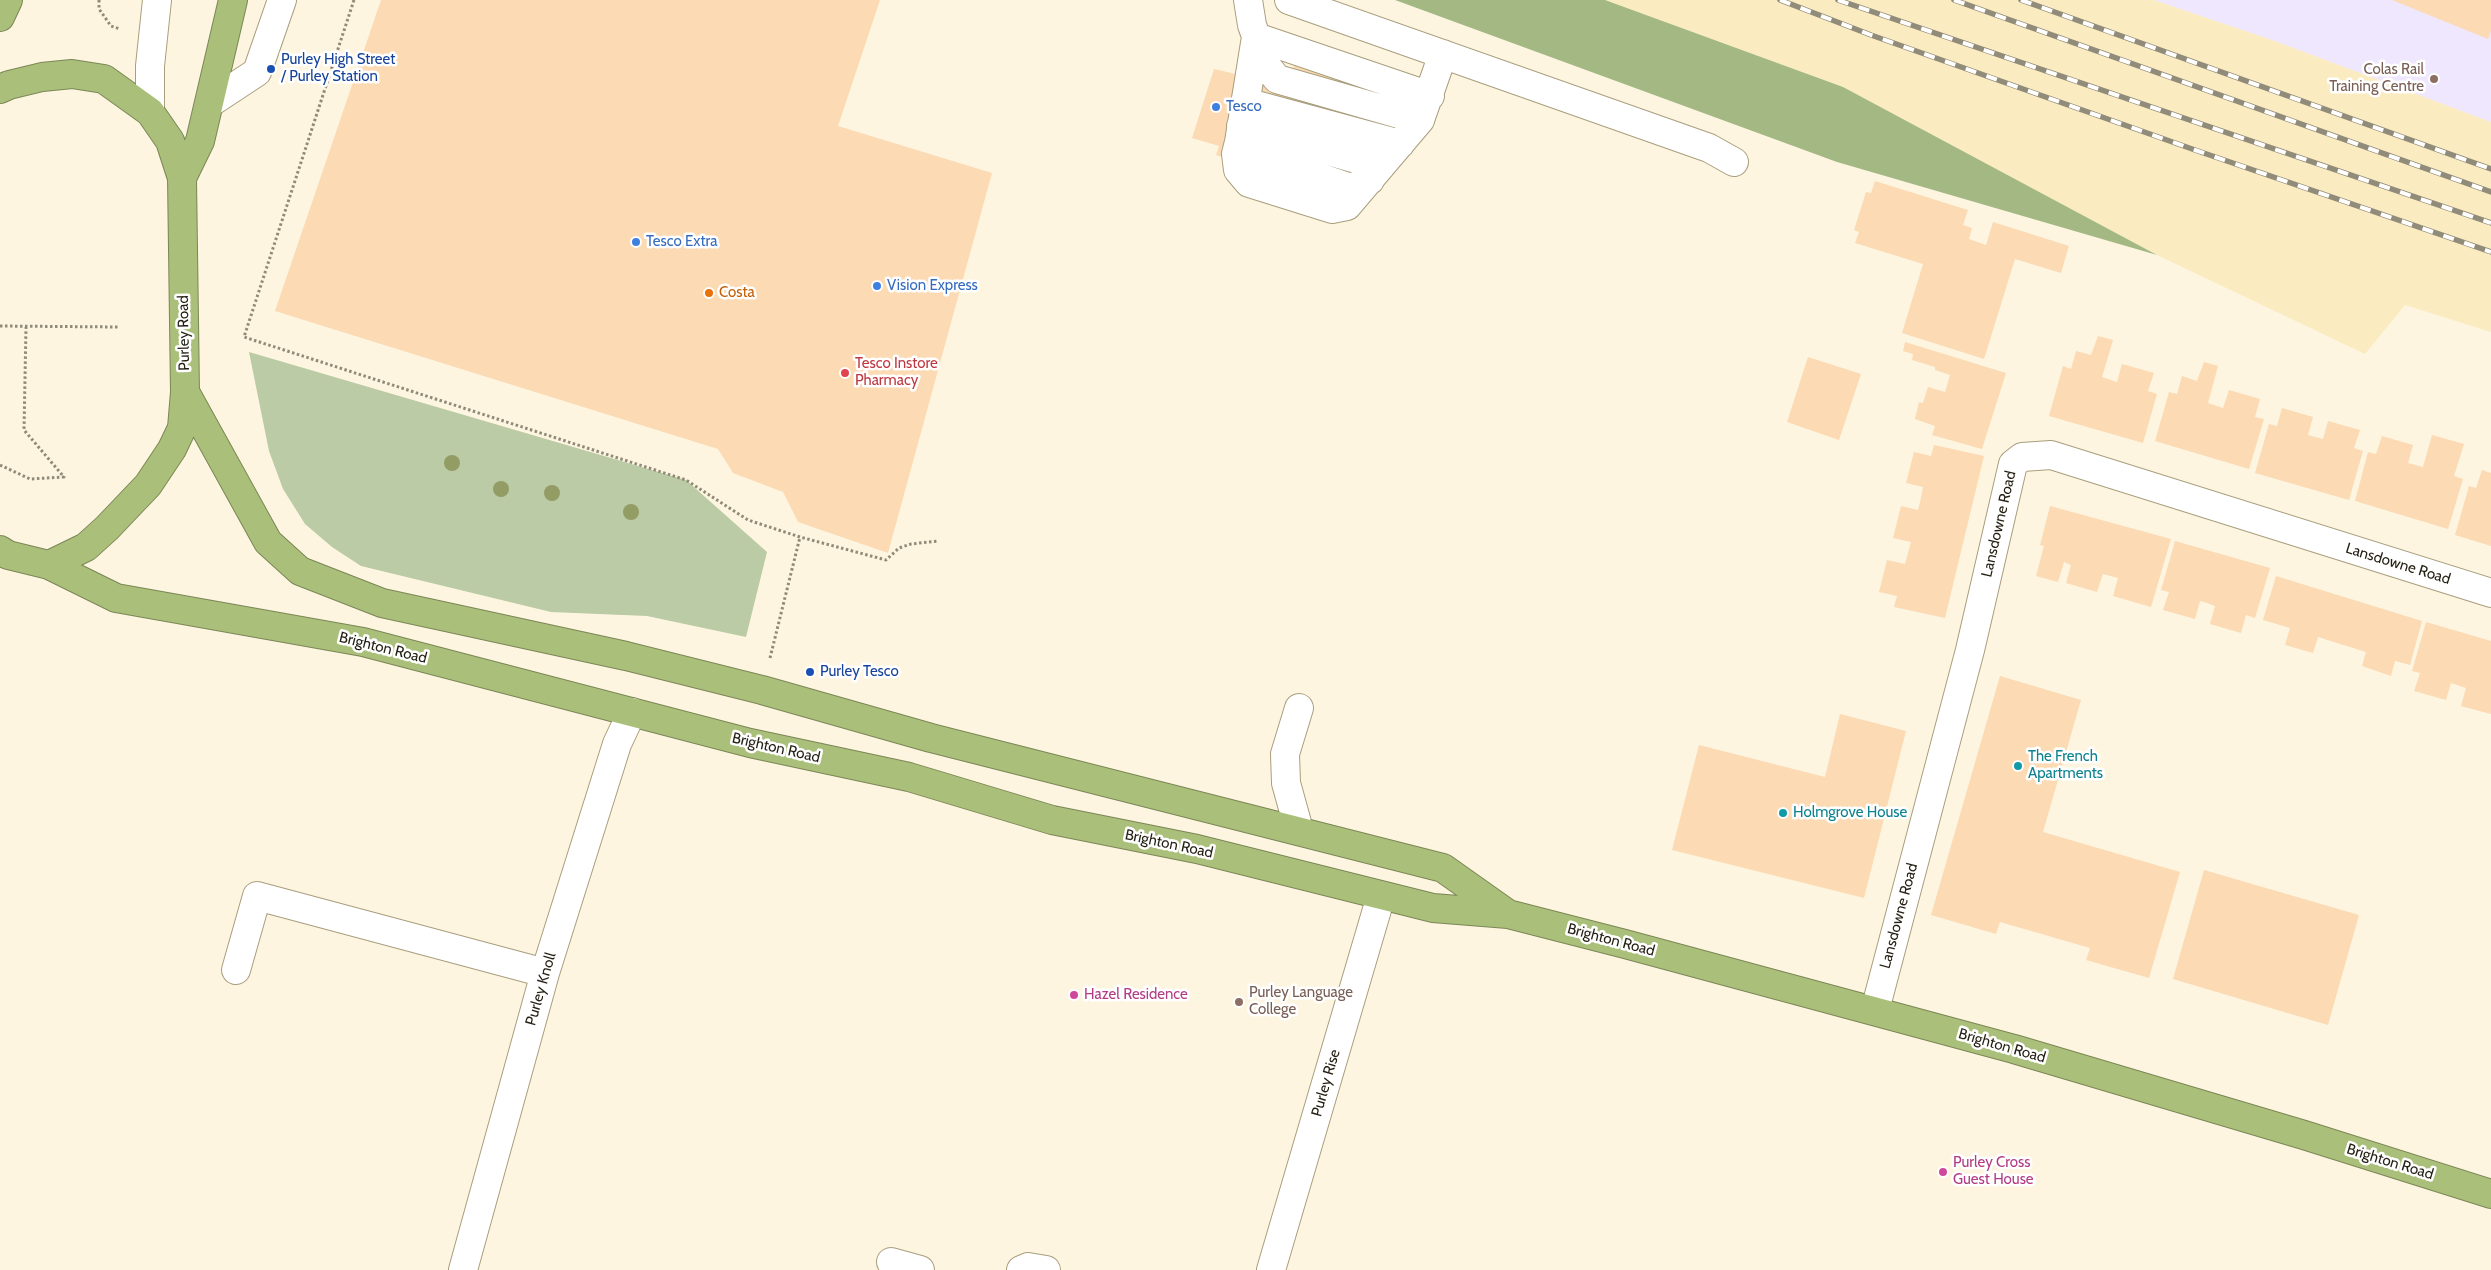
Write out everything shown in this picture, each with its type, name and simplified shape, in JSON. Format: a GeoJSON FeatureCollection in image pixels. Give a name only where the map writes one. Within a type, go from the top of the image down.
{"type":"FeatureCollection","features":[{"type":"Feature","properties":{"kind":"highway"},"geometry":{"type":"LineString","coordinates":[[0,17],[8,0]]}},
{"type":"Feature","properties":{"kind":"highway","name":"Purley Road"},"geometry":{"type":"LineString","coordinates":[[49,565],[86,547],[107,528],[148,485],[172,449],[182,428],[186,392],[182,178],[200,141],[233,0]]}},
{"type":"Feature","properties":{"kind":"highway"},"geometry":{"type":"LineString","coordinates":[[0,89],[42,77],[72,74],[104,79],[150,112],[170,141],[182,178]]}},
{"type":"Feature","properties":{"kind":"highway","name":"Brighton Road"},"geometry":{"type":"LineString","coordinates":[[186,392],[268,542],[300,571],[382,603],[626,656],[762,690],[931,738],[1443,868],[1508,914]]}},
{"type":"Feature","properties":{"kind":"highway"},"geometry":{"type":"LineString","coordinates":[[3,553],[49,565]]}},
{"type":"Feature","properties":{"kind":"highway","name":"Brighton Road"},"geometry":{"type":"LineString","coordinates":[[49,565],[116,598],[364,642],[750,743],[909,777],[1052,820],[1197,849],[1433,908],[1508,914],[1875,1010],[2304,1135],[2491,1194]]}},
{"type":"Feature","properties":{"kind":"street"},"geometry":{"type":"LineString","coordinates":[[150,112],[150,66],[157,0]]}},
{"type":"Feature","properties":{"kind":"street"},"geometry":{"type":"LineString","coordinates":[[210,103],[257,72],[282,0]]}},
{"type":"Feature","properties":{"kind":"street"},"geometry":{"type":"LineString","coordinates":[[1248,0],[1256,37],[1241,123],[1250,154],[1352,188],[1376,173],[1400,144],[1425,108],[1443,54]]}},
{"type":"Feature","properties":{"kind":"street"},"geometry":{"type":"LineString","coordinates":[[1289,0],[1709,148],[1734,162]]}},
{"type":"Feature","properties":{"kind":"street"},"geometry":{"type":"LineString","coordinates":[[1256,37],[1425,108]]}},
{"type":"Feature","properties":{"kind":"street"},"geometry":{"type":"LineString","coordinates":[[1241,123],[1400,144]]}},
{"type":"Feature","properties":{"kind":"street","name":"Lansdowne Road"},"geometry":{"type":"LineString","coordinates":[[1875,1010],[1970,650],[2013,464],[2022,457],[2052,455],[2491,593]]}},
{"type":"Feature","properties":{"kind":"street"},"geometry":{"type":"LineString","coordinates":[[1298,708],[1285,754],[1286,783],[1299,830]]}},
{"type":"Feature","properties":{"kind":"street","name":"Purley Knoll"},"geometry":{"type":"LineString","coordinates":[[463,1270],[546,973],[617,744],[632,712]]}},
{"type":"Feature","properties":{"kind":"street"},"geometry":{"type":"LineString","coordinates":[[236,970],[257,896],[546,973]]}},
{"type":"Feature","properties":{"kind":"street","name":"Purley Rise"},"geometry":{"type":"LineString","coordinates":[[1271,1270],[1381,896]]}},
{"type":"Feature","properties":{"kind":"street"},"geometry":{"type":"LineString","coordinates":[[891,1262],[920,1270]]}},
{"type":"Feature","properties":{"kind":"path"},"geometry":{"type":"LineString","coordinates":[[99,0],[99,9],[111,26],[127,32]]}},
{"type":"Feature","properties":{"kind":"path"},"geometry":{"type":"LineString","coordinates":[[354,0],[244,337],[686,480],[748,520],[800,537],[886,560],[899,548],[911,544],[938,541]]}},
{"type":"Feature","properties":{"kind":"path"},"geometry":{"type":"LineString","coordinates":[[0,326],[119,327]]}},
{"type":"Feature","properties":{"kind":"path"},"geometry":{"type":"LineString","coordinates":[[0,465],[30,479],[64,477],[24,430],[26,327]]}},
{"type":"Feature","properties":{"kind":"path"},"geometry":{"type":"LineString","coordinates":[[762,690],[800,537]]}},
{"type":"Feature","properties":{"kind":"shaded area"},"geometry":{"type":"Polygon","coordinates":[[[1605,0],[2154,0],[2275,41],[2491,122],[2491,332],[2405,305],[2365,354],[2157,255],[1843,87],[1605,0]]]}},
{"type":"Feature","properties":{"kind":"shaded area","name":"Colas Rail Training Centre"},"geometry":{"type":"Polygon","coordinates":[[[2154,0],[2491,0],[2491,122],[2275,41],[2154,0]]]}},
{"type":"Feature","properties":{"kind":"green space"},"geometry":{"type":"Polygon","coordinates":[[[1395,0],[1605,0],[1843,87],[2157,255],[1837,162],[1395,0]]]}},
{"type":"Feature","properties":{"kind":"green space"},"geometry":{"type":"Polygon","coordinates":[[[249,352],[686,480],[767,552],[746,637],[647,616],[551,612],[361,566],[332,547],[305,524],[283,489],[269,451],[249,352]]]}},
{"type":"Feature","properties":{"kind":"building","name":"Tesco Extra"},"geometry":{"type":"Polygon","coordinates":[[[381,0],[880,0],[838,126],[992,173],[888,553],[798,522],[783,492],[733,473],[718,449],[275,311],[381,0]]]}},
{"type":"Feature","properties":{"kind":"building"},"geometry":{"type":"Polygon","coordinates":[[[2392,0],[2491,0],[2491,31],[2488,39],[2392,0]]]}},
{"type":"Feature","properties":{"kind":"building"},"geometry":{"type":"Polygon","coordinates":[[[1298,51],[1369,73],[1330,198],[1260,176],[1262,169],[1216,155],[1219,146],[1192,138],[1214,69],[1240,75],[1290,79],[1298,51]]]}},
{"type":"Feature","properties":{"kind":"building"},"geometry":{"type":"Polygon","coordinates":[[[1875,181],[1968,210],[1963,225],[1972,228],[1969,239],[1986,245],[1993,222],[2069,246],[2061,273],[2015,259],[1984,359],[1902,333],[1923,264],[1855,243],[1859,232],[1854,230],[1866,192],[1871,193],[1875,181]]]}},
{"type":"Feature","properties":{"kind":"building"},"geometry":{"type":"Polygon","coordinates":[[[2098,336],[2113,340],[2102,377],[2117,382],[2122,364],[2154,373],[2148,391],[2157,394],[2143,443],[2049,416],[2063,366],[2071,369],[2076,351],[2091,355],[2098,336]]]}},
{"type":"Feature","properties":{"kind":"building"},"geometry":{"type":"Polygon","coordinates":[[[1905,342],[2006,373],[1982,449],[1932,435],[1935,426],[1915,419],[1919,402],[1923,403],[1928,387],[1945,392],[1950,375],[1935,370],[1935,367],[1912,360],[1913,354],[1903,351],[1905,342]]]}},
{"type":"Feature","properties":{"kind":"building"},"geometry":{"type":"Polygon","coordinates":[[[1808,357],[1861,374],[1839,440],[1787,422],[1808,357]]]}},
{"type":"Feature","properties":{"kind":"building"},"geometry":{"type":"Polygon","coordinates":[[[2204,362],[2218,366],[2208,403],[2223,408],[2229,390],[2260,399],[2255,417],[2264,419],[2249,469],[2155,441],[2169,392],[2177,394],[2182,376],[2197,381],[2204,362]]]}},
{"type":"Feature","properties":{"kind":"building"},"geometry":{"type":"Polygon","coordinates":[[[2282,408],[2313,417],[2308,435],[2315,437],[2323,439],[2328,421],[2360,430],[2354,448],[2363,451],[2349,500],[2255,473],[2269,424],[2277,426],[2282,408]]]}},
{"type":"Feature","properties":{"kind":"building"},"geometry":{"type":"Polygon","coordinates":[[[2432,435],[2464,444],[2454,476],[2463,479],[2448,529],[2355,501],[2368,452],[2376,454],[2382,436],[2413,445],[2408,463],[2423,467],[2432,435]]]}},
{"type":"Feature","properties":{"kind":"building"},"geometry":{"type":"Polygon","coordinates":[[[1934,445],[1984,456],[1945,618],[1894,607],[1897,596],[1879,592],[1887,560],[1905,564],[1911,542],[1893,538],[1901,506],[1918,510],[1920,502],[1923,487],[1906,483],[1914,452],[1931,456],[1934,445]]]}},
{"type":"Feature","properties":{"kind":"building"},"geometry":{"type":"Polygon","coordinates":[[[2482,470],[2491,473],[2491,546],[2455,535],[2469,486],[2476,488],[2482,470]]]}},
{"type":"Feature","properties":{"kind":"building"},"geometry":{"type":"Polygon","coordinates":[[[2050,506],[2171,539],[2151,607],[2113,596],[2118,578],[2103,574],[2097,592],[2066,583],[2071,565],[2064,562],[2058,582],[2036,576],[2044,546],[2040,545],[2050,506]]]}},
{"type":"Feature","properties":{"kind":"building"},"geometry":{"type":"Polygon","coordinates":[[[2175,541],[2270,568],[2255,618],[2246,615],[2241,633],[2210,624],[2215,606],[2207,603],[2200,601],[2195,619],[2163,610],[2169,592],[2161,590],[2175,541]]]}},
{"type":"Feature","properties":{"kind":"building"},"geometry":{"type":"Polygon","coordinates":[[[2276,576],[2422,621],[2410,665],[2395,661],[2391,676],[2362,666],[2366,652],[2318,637],[2313,653],[2285,645],[2290,628],[2263,620],[2276,576]]]}},
{"type":"Feature","properties":{"kind":"building"},"geometry":{"type":"Polygon","coordinates":[[[2426,622],[2491,641],[2491,714],[2461,706],[2466,688],[2451,683],[2446,700],[2414,691],[2420,673],[2412,671],[2426,622]]]}},
{"type":"Feature","properties":{"kind":"building","name":"The French Apartments"},"geometry":{"type":"Polygon","coordinates":[[[2000,676],[2081,700],[2043,832],[2180,872],[2149,978],[2086,960],[2090,948],[2000,922],[1996,934],[1931,915],[2000,676]]]}},
{"type":"Feature","properties":{"kind":"building","name":"Holmgrove House"},"geometry":{"type":"Polygon","coordinates":[[[1840,714],[1906,731],[1864,898],[1672,850],[1699,745],[1825,777],[1840,714]]]}},
{"type":"Feature","properties":{"kind":"building"},"geometry":{"type":"Polygon","coordinates":[[[2204,870],[2359,915],[2328,1025],[2173,979],[2204,870]]]}},
{"type":"Feature","properties":{"kind":"railway"},"geometry":{"type":"LineString","coordinates":[[1780,0],[1871,35],[2195,150],[2491,252]]}},
{"type":"Feature","properties":{"kind":"railway"},"geometry":{"type":"LineString","coordinates":[[1838,0],[2491,223]]}},
{"type":"Feature","properties":{"kind":"railway"},"geometry":{"type":"LineString","coordinates":[[1954,0],[2491,192]]}},
{"type":"Feature","properties":{"kind":"railway"},"geometry":{"type":"LineString","coordinates":[[2021,0],[2491,169]]}},
{"type":"Feature","properties":{"kind":"place","name":"Purley High Street / Purley Station"},"geometry":{"type":"Point","coordinates":[271,69]}},
{"type":"Feature","properties":{"kind":"place","name":"Colas Rail Training Centre"},"geometry":{"type":"Point","coordinates":[2434,79]}},
{"type":"Feature","properties":{"kind":"place","name":"Tesco"},"geometry":{"type":"Point","coordinates":[1216,107]}},
{"type":"Feature","properties":{"kind":"place","name":"Tesco Extra"},"geometry":{"type":"Point","coordinates":[636,242]}},
{"type":"Feature","properties":{"kind":"place","name":"Vision Express"},"geometry":{"type":"Point","coordinates":[877,286]}},
{"type":"Feature","properties":{"kind":"place","name":"Costa"},"geometry":{"type":"Point","coordinates":[709,293]}},
{"type":"Feature","properties":{"kind":"place","name":"Tesco Instore Pharmacy"},"geometry":{"type":"Point","coordinates":[845,373]}},
{"type":"Feature","properties":{"kind":"place","name":"Purley Tesco"},"geometry":{"type":"Point","coordinates":[810,672]}},
{"type":"Feature","properties":{"kind":"place","name":"The French Apartments"},"geometry":{"type":"Point","coordinates":[2018,766]}},
{"type":"Feature","properties":{"kind":"place","name":"Holmgrove House"},"geometry":{"type":"Point","coordinates":[1783,813]}},
{"type":"Feature","properties":{"kind":"place","name":"Hazel Residence"},"geometry":{"type":"Point","coordinates":[1074,995]}},
{"type":"Feature","properties":{"kind":"place","name":"Purley Language College"},"geometry":{"type":"Point","coordinates":[1239,1002]}},
{"type":"Feature","properties":{"kind":"place","name":"Purley Cross Guest House"},"geometry":{"type":"Point","coordinates":[1943,1172]}}]}
